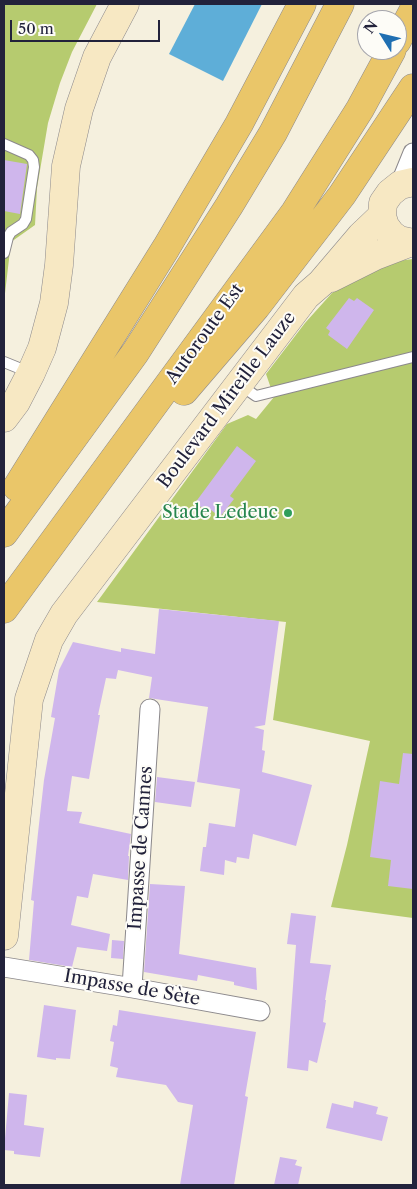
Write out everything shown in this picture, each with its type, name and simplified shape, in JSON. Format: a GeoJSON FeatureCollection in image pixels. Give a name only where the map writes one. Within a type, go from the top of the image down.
{"type":"FeatureCollection","features":[{"type":"Feature","properties":{"kind":"highway"},"geometry":{"type":"LineString","coordinates":[[4,508],[171,240],[239,124],[302,4]]}},
{"type":"Feature","properties":{"kind":"highway"},"geometry":{"type":"LineString","coordinates":[[4,533],[135,353],[229,206],[273,132],[340,4]]}},
{"type":"Feature","properties":{"kind":"highway"},"geometry":{"type":"LineString","coordinates":[[407,22],[413,11]]}},
{"type":"Feature","properties":{"kind":"highway","name":"Autoroute Est"},"geometry":{"type":"LineString","coordinates":[[4,609],[295,212],[360,108],[386,60]]}},
{"type":"Feature","properties":{"kind":"highway"},"geometry":{"type":"LineString","coordinates":[[28,575],[256,307],[342,195],[413,88]]}},
{"type":"Feature","properties":{"kind":"street"},"geometry":{"type":"LineString","coordinates":[[4,418],[16,402],[42,348],[54,303],[59,265],[66,166],[79,109],[97,57],[125,4]]}},
{"type":"Feature","properties":{"kind":"street"},"geometry":{"type":"LineString","coordinates":[[411,243],[399,240],[391,234],[385,226],[382,216],[383,203],[390,192],[406,184],[413,153]]}},
{"type":"Feature","properties":{"kind":"street","name":"Boulevard Mireille Lauze"},"geometry":{"type":"LineString","coordinates":[[4,936],[29,699],[49,640],[64,614],[306,296],[321,283],[361,236],[382,216]]}},
{"type":"Feature","properties":{"kind":"street","name":"Boulevard Mireille Lauze"},"geometry":{"type":"LineString","coordinates":[[321,283],[375,256],[411,243]]}},
{"type":"Feature","properties":{"kind":"street","name":"Impasse de Cannes"},"geometry":{"type":"LineString","coordinates":[[132,987],[150,709]]}},
{"type":"Feature","properties":{"kind":"street","name":"Impasse de Sète"},"geometry":{"type":"LineString","coordinates":[[4,967],[132,987],[260,1011]]}},
{"type":"Feature","properties":{"kind":"lane"},"geometry":{"type":"LineString","coordinates":[[4,144],[29,155],[33,160],[34,167],[26,219],[24,224],[11,232],[4,253]]}},
{"type":"Feature","properties":{"kind":"lane"},"geometry":{"type":"LineString","coordinates":[[239,385],[256,396],[413,357]]}},
{"type":"Feature","properties":{"kind":"lane"},"geometry":{"type":"LineString","coordinates":[[4,362],[31,373]]}},
{"type":"Feature","properties":{"kind":"green space"},"geometry":{"type":"Polygon","coordinates":[[[4,4],[97,4],[72,52],[60,83],[48,123],[37,188],[35,225],[11,242],[4,302],[4,4]]]}},
{"type":"Feature","properties":{"kind":"green space","name":"Stade Ledeuc"},"geometry":{"type":"Polygon","coordinates":[[[413,259],[413,918],[331,907],[370,741],[273,720],[286,622],[97,602],[227,424],[248,415],[256,419],[274,397],[266,374],[305,323],[332,293],[360,273],[382,263],[413,259]]]}},
{"type":"Feature","properties":{"kind":"water"},"geometry":{"type":"Polygon","coordinates":[[[195,4],[262,4],[223,81],[169,54],[195,4]]]}},
{"type":"Feature","properties":{"kind":"building"},"geometry":{"type":"Polygon","coordinates":[[[4,160],[27,164],[20,214],[4,211],[4,160]]]}},
{"type":"Feature","properties":{"kind":"building"},"geometry":{"type":"Polygon","coordinates":[[[349,298],[354,301],[357,298],[374,310],[347,349],[328,335],[330,331],[326,328],[349,298]]]}},
{"type":"Feature","properties":{"kind":"building"},"geometry":{"type":"Polygon","coordinates":[[[237,446],[256,461],[230,496],[234,499],[220,517],[211,510],[210,513],[195,503],[237,446]]]}},
{"type":"Feature","properties":{"kind":"building"},"geometry":{"type":"Polygon","coordinates":[[[159,609],[279,621],[265,725],[254,727],[264,730],[262,750],[265,751],[262,772],[312,785],[296,846],[253,834],[249,859],[237,857],[236,863],[225,860],[224,875],[200,871],[209,823],[235,827],[240,789],[197,782],[208,707],[149,698],[152,677],[118,670],[116,679],[106,678],[98,715],[100,715],[89,779],[72,776],[67,811],[82,812],[79,823],[131,834],[128,856],[128,880],[93,874],[88,898],[77,896],[71,925],[110,934],[107,951],[77,947],[72,967],[29,960],[34,901],[31,900],[44,780],[55,718],[51,717],[59,670],[73,642],[121,652],[121,648],[155,654],[159,609]]]}},
{"type":"Feature","properties":{"kind":"building"},"geometry":{"type":"Polygon","coordinates":[[[403,753],[413,754],[413,889],[388,886],[391,860],[370,857],[380,781],[399,784],[403,753]]]}},
{"type":"Feature","properties":{"kind":"building"},"geometry":{"type":"Polygon","coordinates":[[[157,777],[195,782],[191,807],[155,802],[157,777]]]}},
{"type":"Feature","properties":{"kind":"building"},"geometry":{"type":"Polygon","coordinates":[[[150,884],[185,886],[179,954],[256,968],[257,990],[234,985],[234,982],[198,975],[197,981],[144,972],[150,884]]]}},
{"type":"Feature","properties":{"kind":"building"},"geometry":{"type":"Polygon","coordinates":[[[291,913],[316,916],[310,963],[331,965],[323,1022],[326,1023],[317,1063],[309,1060],[308,1071],[287,1068],[296,945],[287,944],[291,913]]]}},
{"type":"Feature","properties":{"kind":"building"},"geometry":{"type":"Polygon","coordinates":[[[112,940],[124,941],[123,959],[111,958],[112,940]]]}},
{"type":"Feature","properties":{"kind":"building"},"geometry":{"type":"Polygon","coordinates":[[[44,1005],[76,1010],[70,1059],[56,1058],[56,1060],[37,1057],[44,1005]]]}},
{"type":"Feature","properties":{"kind":"building"},"geometry":{"type":"Polygon","coordinates":[[[119,1010],[256,1032],[245,1096],[248,1097],[234,1185],[180,1185],[193,1105],[178,1102],[166,1085],[116,1077],[118,1068],[110,1066],[114,1042],[110,1041],[113,1025],[117,1026],[119,1010]]]}},
{"type":"Feature","properties":{"kind":"building"},"geometry":{"type":"Polygon","coordinates":[[[9,1093],[27,1095],[24,1125],[44,1128],[40,1157],[14,1154],[14,1151],[4,1150],[9,1093]]]}},
{"type":"Feature","properties":{"kind":"building"},"geometry":{"type":"Polygon","coordinates":[[[354,1101],[378,1107],[376,1114],[388,1117],[382,1141],[326,1128],[332,1103],[353,1108],[354,1101]]]}},
{"type":"Feature","properties":{"kind":"building"},"geometry":{"type":"Polygon","coordinates":[[[280,1157],[297,1160],[295,1165],[302,1167],[298,1185],[274,1185],[280,1157]]]}},
{"type":"Feature","properties":{"kind":"place","name":"Stade Ledeuc"},"geometry":{"type":"Point","coordinates":[288,513]}}]}
